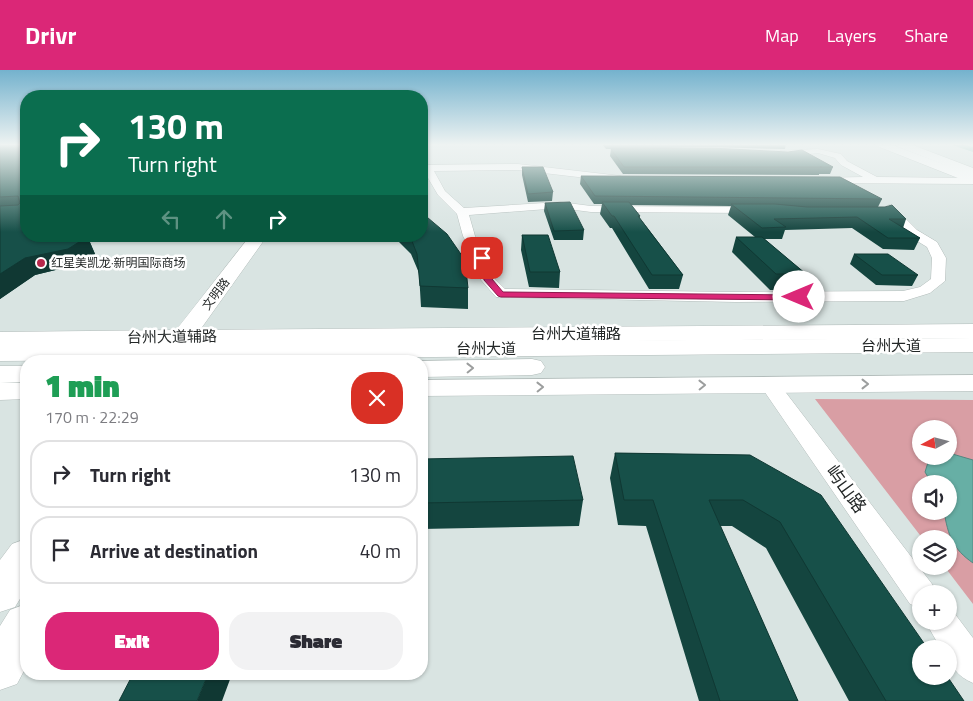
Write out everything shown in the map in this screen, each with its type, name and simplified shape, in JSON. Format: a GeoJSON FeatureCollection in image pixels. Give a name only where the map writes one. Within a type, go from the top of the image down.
{"type":"FeatureCollection","features":[{"type":"Feature","properties":{"kind":"main road"},"geometry":{"type":"LineString","coordinates":[[956,173],[973,180]]}},
{"type":"Feature","properties":{"kind":"main road","name":"文明路"},"geometry":{"type":"LineString","coordinates":[[178,344],[255,242]]}},
{"type":"Feature","properties":{"kind":"main road","name":"文明路"},"geometry":{"type":"LineString","coordinates":[[208,336],[246,283],[272,242]]}},
{"type":"Feature","properties":{"kind":"main road"},"geometry":{"type":"LineString","coordinates":[[224,284],[232,288],[246,283]]}},
{"type":"Feature","properties":{"kind":"main road","name":"台州大道辅路"},"geometry":{"type":"LineString","coordinates":[[0,339],[178,344],[208,336],[973,331]]}},
{"type":"Feature","properties":{"kind":"main road","name":"台州大道"},"geometry":{"type":"LineString","coordinates":[[0,353],[178,344],[973,345]]}},
{"type":"Feature","properties":{"kind":"main road","name":"台州大道"},"geometry":{"type":"LineString","coordinates":[[428,369],[973,362]]}},
{"type":"Feature","properties":{"kind":"main road"},"geometry":{"type":"LineString","coordinates":[[0,374],[20,374]]}},
{"type":"Feature","properties":{"kind":"main road"},"geometry":{"type":"LineString","coordinates":[[428,388],[973,383]]}},
{"type":"Feature","properties":{"kind":"main road"},"geometry":{"type":"LineString","coordinates":[[0,391],[20,391]]}},
{"type":"Feature","properties":{"kind":"main road"},"geometry":{"type":"LineString","coordinates":[[0,592],[20,564]]}},
{"type":"Feature","properties":{"kind":"main road"},"geometry":{"type":"LineString","coordinates":[[0,667],[20,635]]}},
{"type":"Feature","properties":{"kind":"street"},"geometry":{"type":"LineString","coordinates":[[429,173],[449,205],[462,212],[560,205],[591,209],[762,210]]}},
{"type":"Feature","properties":{"kind":"street"},"geometry":{"type":"LineString","coordinates":[[568,173],[611,179],[631,179]]}},
{"type":"Feature","properties":{"kind":"street"},"geometry":{"type":"LineString","coordinates":[[864,173],[876,180]]}},
{"type":"Feature","properties":{"kind":"street"},"geometry":{"type":"LineString","coordinates":[[809,180],[973,180]]}},
{"type":"Feature","properties":{"kind":"street"},"geometry":{"type":"LineString","coordinates":[[848,180],[865,191]]}},
{"type":"Feature","properties":{"kind":"street"},"geometry":{"type":"LineString","coordinates":[[462,212],[469,236],[482,258],[488,280],[501,294],[736,297],[904,296],[925,290],[938,281],[939,258],[932,245],[913,233],[883,208]]}},
{"type":"Feature","properties":{"kind":"street","name":"屿山路"},"geometry":{"type":"LineString","coordinates":[[770,385],[914,585]]}},
{"type":"Feature","properties":{"kind":"street"},"geometry":{"type":"LineString","coordinates":[[947,630],[973,666]]}},
{"type":"Feature","properties":{"kind":"shaded area"},"geometry":{"type":"Polygon","coordinates":[[[815,399],[973,400],[973,604],[951,575],[957,575],[957,530],[916,530],[815,399]]]}},
{"type":"Feature","properties":{"kind":"shaded area"},"geometry":{"type":"Polygon","coordinates":[[[958,456],[973,460],[973,563],[957,548],[957,530],[948,530],[947,528],[946,520],[957,520],[957,475],[927,475],[925,472],[927,465],[958,465],[958,456]]]}},
{"type":"Feature","properties":{"kind":"building"},"geometry":{"type":"Polygon","coordinates":[[[0,173],[20,173],[20,203],[18,196],[0,197],[0,173]]]}},
{"type":"Feature","properties":{"kind":"building"},"geometry":{"type":"Polygon","coordinates":[[[523,173],[546,173],[553,192],[528,194],[523,173]]]}},
{"type":"Feature","properties":{"kind":"building"},"geometry":{"type":"Polygon","coordinates":[[[581,176],[840,177],[882,199],[595,196],[581,176]]]}},
{"type":"Feature","properties":{"kind":"building"},"geometry":{"type":"Polygon","coordinates":[[[570,202],[584,230],[554,231],[545,203],[570,202]]]}},
{"type":"Feature","properties":{"kind":"building"},"geometry":{"type":"Polygon","coordinates":[[[602,202],[629,202],[683,275],[652,275],[614,216],[612,216],[602,202]]]}},
{"type":"Feature","properties":{"kind":"building"},"geometry":{"type":"Polygon","coordinates":[[[20,203],[20,242],[79,242],[68,249],[25,258],[0,274],[0,206],[18,205],[20,203]]]}},
{"type":"Feature","properties":{"kind":"building"},"geometry":{"type":"Polygon","coordinates":[[[731,204],[775,204],[807,207],[885,207],[892,205],[906,219],[889,219],[920,238],[888,238],[857,217],[774,219],[786,227],[762,228],[731,204]]]}},
{"type":"Feature","properties":{"kind":"building"},"geometry":{"type":"Polygon","coordinates":[[[428,218],[447,234],[465,260],[468,288],[420,286],[417,254],[412,242],[428,242],[428,218]]]}},
{"type":"Feature","properties":{"kind":"building"},"geometry":{"type":"Polygon","coordinates":[[[522,235],[548,235],[560,272],[530,272],[522,235]]]}},
{"type":"Feature","properties":{"kind":"building"},"geometry":{"type":"Polygon","coordinates":[[[736,237],[762,237],[806,274],[776,274],[736,237]]]}},
{"type":"Feature","properties":{"kind":"building"},"geometry":{"type":"Polygon","coordinates":[[[854,254],[888,254],[918,275],[882,275],[854,254]]]}},
{"type":"Feature","properties":{"kind":"building"},"geometry":{"type":"Polygon","coordinates":[[[615,453],[750,455],[821,495],[912,626],[912,630],[915,630],[922,640],[912,640],[912,685],[953,685],[964,701],[886,701],[780,522],[743,500],[709,500],[798,701],[720,701],[653,500],[624,500],[615,453]]]}},
{"type":"Feature","properties":{"kind":"building"},"geometry":{"type":"Polygon","coordinates":[[[573,456],[583,500],[428,503],[428,459],[573,456]]]}},
{"type":"Feature","properties":{"kind":"building"},"geometry":{"type":"Polygon","coordinates":[[[130,680],[206,680],[197,701],[119,701],[130,680]]]}},
{"type":"Feature","properties":{"kind":"place","name":"红星美凯龙·新明国际商场"},"geometry":{"type":"Point","coordinates":[41,263]}},
{"type":"Feature","properties":{"kind":"route"},"geometry":{"type":"LineString","coordinates":[[482,258],[488,280],[501,294],[799,297]]}}]}
